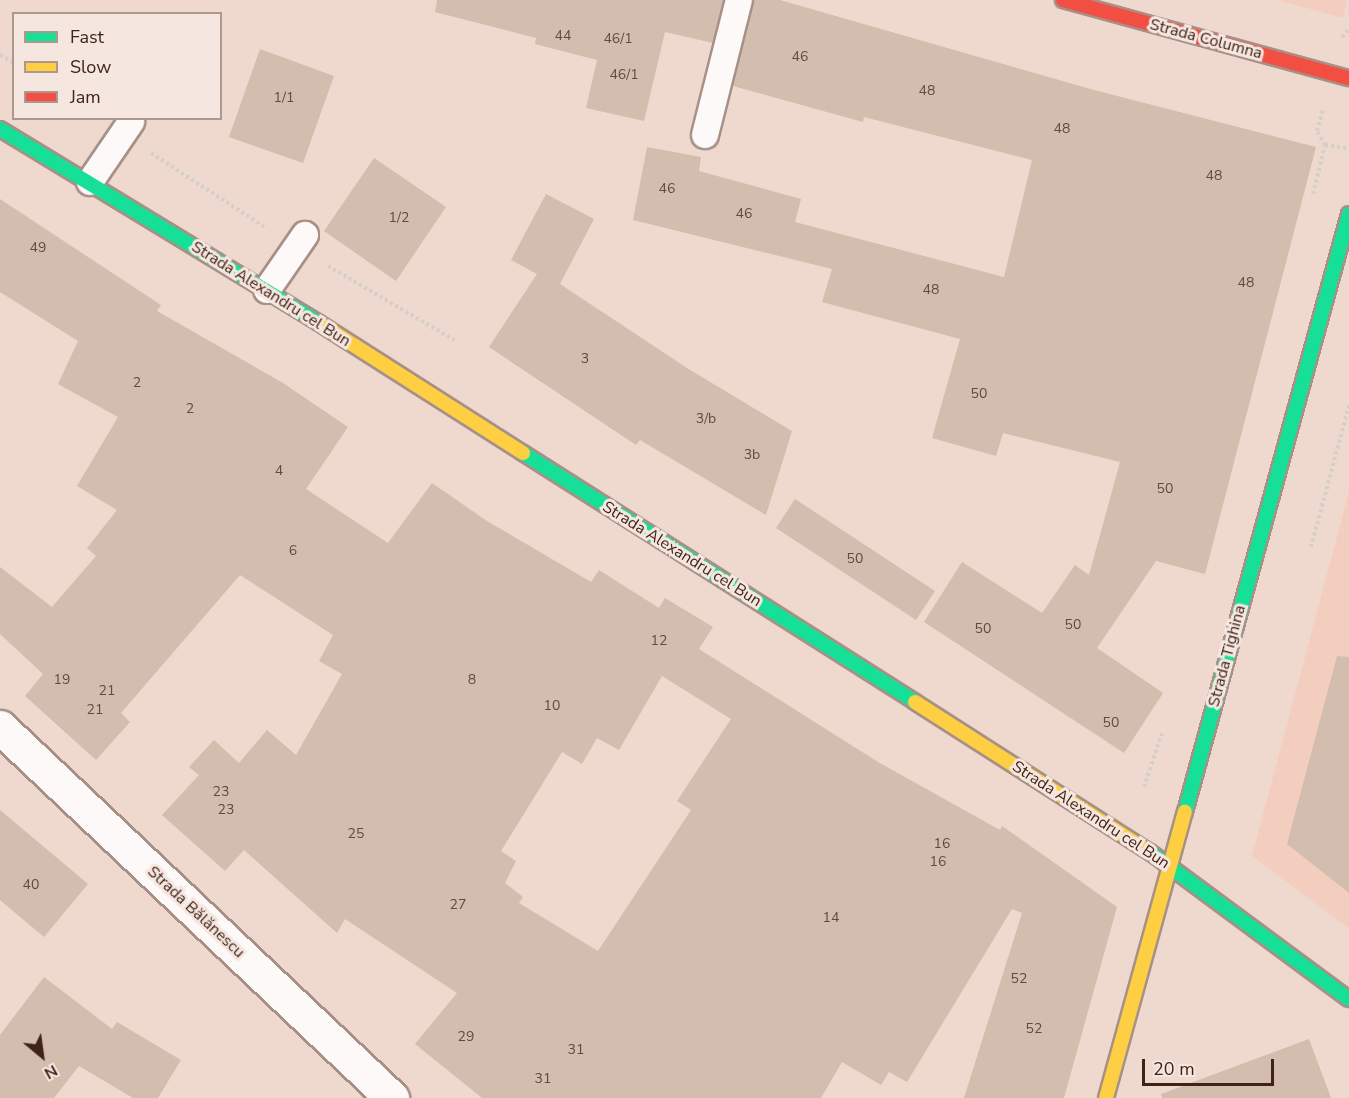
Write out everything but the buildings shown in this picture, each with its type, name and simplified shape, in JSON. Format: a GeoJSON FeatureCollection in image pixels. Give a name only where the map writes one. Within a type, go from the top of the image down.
{"type":"FeatureCollection","features":[{"type":"Feature","properties":{"kind":"street","name":"Strada Columna"},"geometry":{"type":"LineString","coordinates":[[1063,0],[1349,78]]}},
{"type":"Feature","properties":{"kind":"street","name":"Strada Alexandru cel Bun"},"geometry":{"type":"LineString","coordinates":[[0,129],[267,290],[1172,866],[1349,999]]}},
{"type":"Feature","properties":{"kind":"street","name":"Strada Tighina"},"geometry":{"type":"LineString","coordinates":[[1106,1098],[1172,866],[1300,382],[1349,214]]}},
{"type":"Feature","properties":{"kind":"street","name":"Strada Bălănescu"},"geometry":{"type":"LineString","coordinates":[[0,727],[392,1098]]}},
{"type":"Feature","properties":{"kind":"lane"},"geometry":{"type":"LineString","coordinates":[[705,135],[739,0]]}},
{"type":"Feature","properties":{"kind":"lane"},"geometry":{"type":"LineString","coordinates":[[90,182],[131,122]]}},
{"type":"Feature","properties":{"kind":"lane"},"geometry":{"type":"LineString","coordinates":[[267,290],[305,235]]}},
{"type":"Feature","properties":{"kind":"path"},"geometry":{"type":"LineString","coordinates":[[1325,145],[1349,149]]}},
{"type":"Feature","properties":{"kind":"path"},"geometry":{"type":"LineString","coordinates":[[1311,547],[1349,405]]}},
{"type":"Feature","properties":{"kind":"shaded area"},"geometry":{"type":"Polygon","coordinates":[[[1277,0],[1347,0],[1343,18],[1277,0]]]}},
{"type":"Feature","properties":{"kind":"shaded area"},"geometry":{"type":"Polygon","coordinates":[[[1349,492],[1349,928],[1252,856],[1349,492]]]}},
{"type":"Feature","properties":{"kind":"traffic: fast"},"geometry":{"type":"LineString","coordinates":[[0,129],[319,323]]}},
{"type":"Feature","properties":{"kind":"traffic: fast"},"geometry":{"type":"LineString","coordinates":[[1185,812],[1349,214]]}},
{"type":"Feature","properties":{"kind":"traffic: fast"},"geometry":{"type":"LineString","coordinates":[[523,453],[915,702]]}},
{"type":"Feature","properties":{"kind":"traffic: fast"},"geometry":{"type":"LineString","coordinates":[[1150,852],[1349,999]]}},
{"type":"Feature","properties":{"kind":"traffic: slow"},"geometry":{"type":"LineString","coordinates":[[319,323],[523,453]]}},
{"type":"Feature","properties":{"kind":"traffic: slow"},"geometry":{"type":"LineString","coordinates":[[915,702],[1150,852]]}},
{"type":"Feature","properties":{"kind":"traffic: slow"},"geometry":{"type":"LineString","coordinates":[[1106,1098],[1185,812]]}},
{"type":"Feature","properties":{"kind":"traffic: jam"},"geometry":{"type":"LineString","coordinates":[[1063,0],[1349,78]]}}]}
